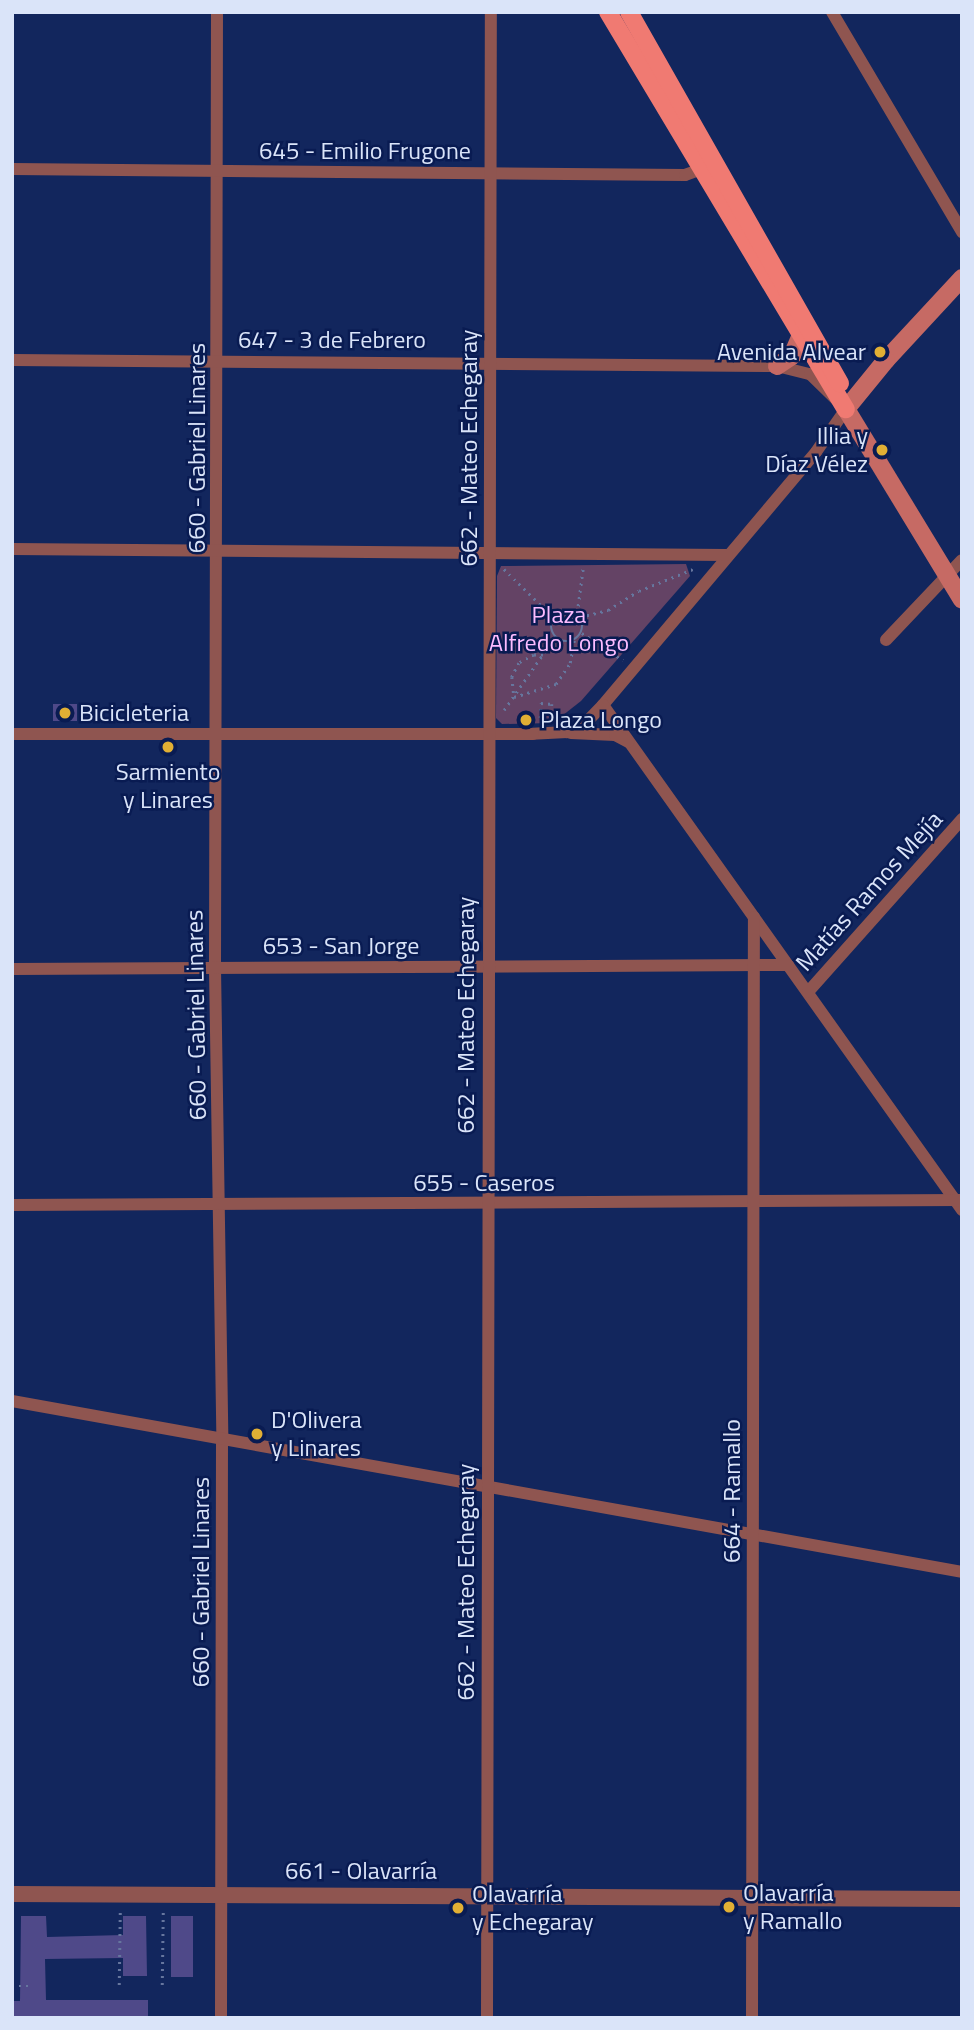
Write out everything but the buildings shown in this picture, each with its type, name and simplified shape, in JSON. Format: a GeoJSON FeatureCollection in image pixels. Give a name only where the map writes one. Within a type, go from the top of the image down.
{"type":"FeatureCollection","features":[{"type":"Feature","properties":{"kind":"main road"},"geometry":{"type":"LineString","coordinates":[[608,12],[709,166],[826,354],[840,383],[846,409]]}},
{"type":"Feature","properties":{"kind":"main road"},"geometry":{"type":"LineString","coordinates":[[629,12],[800,337],[962,600]]}},
{"type":"Feature","properties":{"kind":"main road"},"geometry":{"type":"LineString","coordinates":[[846,409],[886,360],[962,278]]}},
{"type":"Feature","properties":{"kind":"main road"},"geometry":{"type":"LineString","coordinates":[[777,366],[792,356],[800,337]]}},
{"type":"Feature","properties":{"kind":"street","name":"660 - Gabriel Linares"},"geometry":{"type":"LineString","coordinates":[[218,12],[215,968],[222,1438],[221,2018]]}},
{"type":"Feature","properties":{"kind":"street","name":"662 - Mateo Echegaray"},"geometry":{"type":"LineString","coordinates":[[487,2018],[486,1204],[491,12]]}},
{"type":"Feature","properties":{"kind":"street"},"geometry":{"type":"LineString","coordinates":[[832,12],[962,232]]}},
{"type":"Feature","properties":{"kind":"street","name":"645 - Emilio Frugone"},"geometry":{"type":"LineString","coordinates":[[12,169],[685,175],[709,166]]}},
{"type":"Feature","properties":{"kind":"street","name":"647 - 3 de Febrero"},"geometry":{"type":"LineString","coordinates":[[12,360],[777,366],[810,374],[846,409]]}},
{"type":"Feature","properties":{"kind":"street"},"geometry":{"type":"LineString","coordinates":[[567,732],[581,727],[603,705],[816,452],[846,409]]}},
{"type":"Feature","properties":{"kind":"street"},"geometry":{"type":"LineString","coordinates":[[12,549],[584,556],[727,555]]}},
{"type":"Feature","properties":{"kind":"street"},"geometry":{"type":"LineString","coordinates":[[886,640],[962,560]]}},
{"type":"Feature","properties":{"kind":"street"},"geometry":{"type":"LineString","coordinates":[[603,705],[960,1204]]}},
{"type":"Feature","properties":{"kind":"street"},"geometry":{"type":"LineString","coordinates":[[12,734],[567,732],[615,735],[629,743]]}},
{"type":"Feature","properties":{"kind":"street","name":"Matías Ramos Mejía"},"geometry":{"type":"LineString","coordinates":[[808,992],[962,819]]}},
{"type":"Feature","properties":{"kind":"street","name":"664 - Ramallo"},"geometry":{"type":"LineString","coordinates":[[752,2018],[754,918]]}},
{"type":"Feature","properties":{"kind":"street"},"geometry":{"type":"LineString","coordinates":[[754,964],[788,965]]}},
{"type":"Feature","properties":{"kind":"street","name":"653 - San Jorge"},"geometry":{"type":"LineString","coordinates":[[12,969],[754,964]]}},
{"type":"Feature","properties":{"kind":"street","name":"655 - Caseros"},"geometry":{"type":"LineString","coordinates":[[12,1205],[754,1202],[960,1204]]}},
{"type":"Feature","properties":{"kind":"street"},"geometry":{"type":"LineString","coordinates":[[12,1401],[962,1572]]}},
{"type":"Feature","properties":{"kind":"street","name":"661 - Olavarría"},"geometry":{"type":"LineString","coordinates":[[12,1894],[487,1894],[962,1899]]}},
{"type":"Feature","properties":{"kind":"path"},"geometry":{"type":"LineString","coordinates":[[490,555],[554,618]]}},
{"type":"Feature","properties":{"kind":"path"},"geometry":{"type":"LineString","coordinates":[[584,556],[577,613],[582,633],[633,667]]}},
{"type":"Feature","properties":{"kind":"path"},"geometry":{"type":"LineString","coordinates":[[580,617],[608,610],[639,591],[702,565]]}},
{"type":"Feature","properties":{"kind":"path"},"geometry":{"type":"LineString","coordinates":[[577,613],[562,611],[554,618],[552,627],[555,636],[564,642],[574,640],[582,633]]}},
{"type":"Feature","properties":{"kind":"path"},"geometry":{"type":"LineString","coordinates":[[487,733],[555,636]]}},
{"type":"Feature","properties":{"kind":"path"},"geometry":{"type":"LineString","coordinates":[[514,697],[556,684],[570,663],[574,640]]}},
{"type":"Feature","properties":{"kind":"path"},"geometry":{"type":"LineString","coordinates":[[514,697],[512,677],[519,663],[534,655],[543,655]]}},
{"type":"Feature","properties":{"kind":"path"},"geometry":{"type":"LineString","coordinates":[[541,704],[552,704],[551,718],[540,718],[541,704]]}},
{"type":"Feature","properties":{"kind":"path"},"geometry":{"type":"LineString","coordinates":[[119,1985],[120,1894]]}},
{"type":"Feature","properties":{"kind":"path"},"geometry":{"type":"LineString","coordinates":[[162,1985],[163,1894]]}},
{"type":"Feature","properties":{"kind":"path"},"geometry":{"type":"LineString","coordinates":[[12,1979],[12,1986],[32,1986]]}},
{"type":"Feature","properties":{"kind":"green space","name":"Plaza Alfredo Longo"},"geometry":{"type":"Polygon","coordinates":[[[686,564],[690,576],[581,701],[553,723],[502,724],[496,718],[497,576],[501,566],[686,564]]]}},
{"type":"Feature","properties":{"kind":"place","name":"Avenida Alvear"},"geometry":{"type":"Point","coordinates":[880,352]}},
{"type":"Feature","properties":{"kind":"place","name":"Illia y Díaz Vélez"},"geometry":{"type":"Point","coordinates":[882,450]}},
{"type":"Feature","properties":{"kind":"place","name":"Bicicleteria"},"geometry":{"type":"Point","coordinates":[65,713]}},
{"type":"Feature","properties":{"kind":"place","name":"Plaza Longo"},"geometry":{"type":"Point","coordinates":[526,720]}},
{"type":"Feature","properties":{"kind":"place","name":"Sarmiento y Linares"},"geometry":{"type":"Point","coordinates":[168,747]}},
{"type":"Feature","properties":{"kind":"place","name":"D'Olivera y Linares"},"geometry":{"type":"Point","coordinates":[257,1434]}},
{"type":"Feature","properties":{"kind":"place","name":"Olavarría y Ramallo"},"geometry":{"type":"Point","coordinates":[729,1907]}},
{"type":"Feature","properties":{"kind":"place","name":"Olavarría y Echegaray"},"geometry":{"type":"Point","coordinates":[458,1908]}}]}
